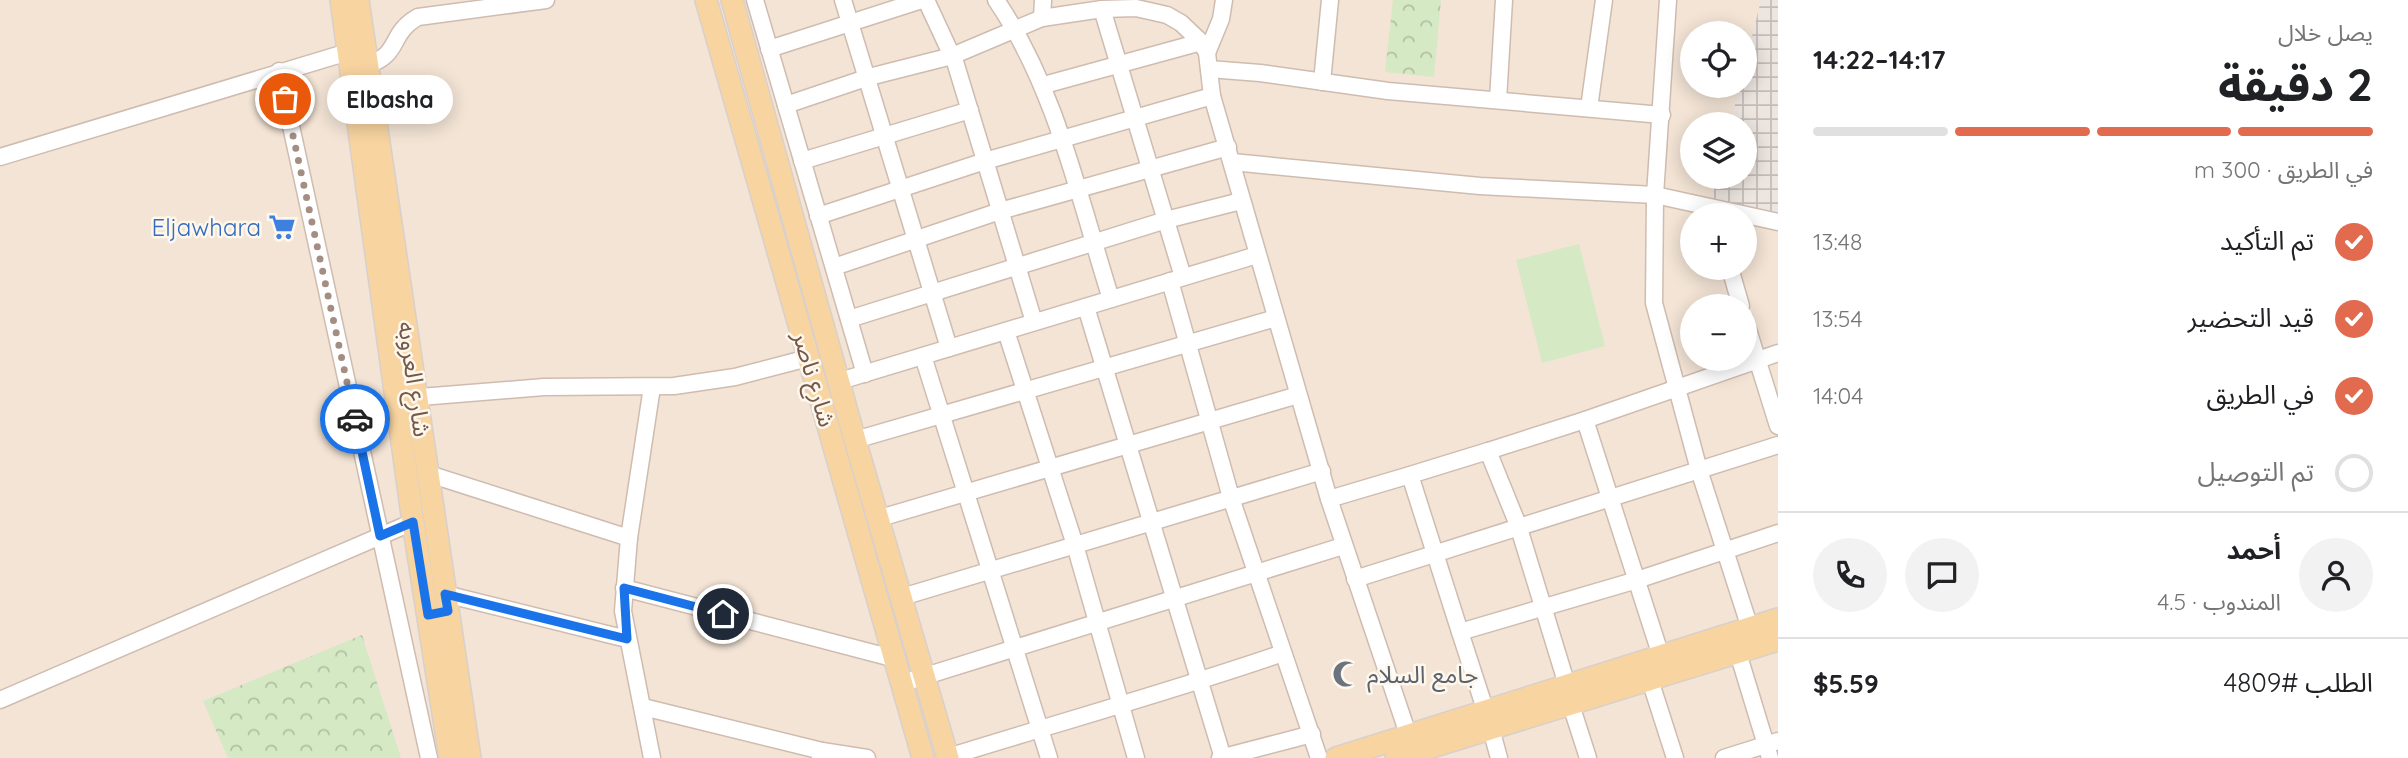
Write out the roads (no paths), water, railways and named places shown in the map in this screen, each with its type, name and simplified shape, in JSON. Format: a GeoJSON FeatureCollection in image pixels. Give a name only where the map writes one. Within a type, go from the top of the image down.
{"type":"FeatureCollection","features":[{"type":"Feature","properties":{"kind":"main road","name":"شارع العروبه"},"geometry":{"type":"LineString","coordinates":[[341,0],[413,522],[440,607],[470,758]]}},
{"type":"Feature","properties":{"kind":"main road","name":"شارع العروبه"},"geometry":{"type":"LineString","coordinates":[[358,0],[429,474],[440,607],[434,655],[450,758]]}},
{"type":"Feature","properties":{"kind":"main road","name":"شارع ناصر"},"geometry":{"type":"LineString","coordinates":[[706,0],[923,758]]}},
{"type":"Feature","properties":{"kind":"main road","name":"شارع ناصر"},"geometry":{"type":"LineString","coordinates":[[732,0],[855,440],[948,757]]}},
{"type":"Feature","properties":{"kind":"main road"},"geometry":{"type":"LineString","coordinates":[[723,60],[748,54]]}},
{"type":"Feature","properties":{"kind":"main road"},"geometry":{"type":"LineString","coordinates":[[864,546],[886,539]]}},
{"type":"Feature","properties":{"kind":"main road"},"geometry":{"type":"LineString","coordinates":[[1569,695],[1661,656],[1778,620]]}},
{"type":"Feature","properties":{"kind":"main road"},"geometry":{"type":"LineString","coordinates":[[1336,758],[1408,750],[1488,719],[1569,695],[1650,680],[1778,640]]}},
{"type":"Feature","properties":{"kind":"street"},"geometry":{"type":"LineString","coordinates":[[368,65],[383,60],[392,51],[402,26],[418,17],[547,0]]}},
{"type":"Feature","properties":{"kind":"street"},"geometry":{"type":"LineString","coordinates":[[755,0],[866,374]]}},
{"type":"Feature","properties":{"kind":"street"},"geometry":{"type":"LineString","coordinates":[[844,0],[949,348]]}},
{"type":"Feature","properties":{"kind":"street"},"geometry":{"type":"LineString","coordinates":[[769,49],[924,0],[953,56],[1034,322]]}},
{"type":"Feature","properties":{"kind":"street"},"geometry":{"type":"LineString","coordinates":[[996,0],[1017,31],[1044,85],[1111,299]]}},
{"type":"Feature","properties":{"kind":"street"},"geometry":{"type":"LineString","coordinates":[[1042,0],[1042,19]]}},
{"type":"Feature","properties":{"kind":"street"},"geometry":{"type":"LineString","coordinates":[[1224,0],[1221,19],[1206,55],[1212,96],[1343,546],[1408,750]]}},
{"type":"Feature","properties":{"kind":"street"},"geometry":{"type":"LineString","coordinates":[[1322,82],[1331,0]]}},
{"type":"Feature","properties":{"kind":"street"},"geometry":{"type":"LineString","coordinates":[[1498,100],[1504,0]]}},
{"type":"Feature","properties":{"kind":"street"},"geometry":{"type":"LineString","coordinates":[[1589,108],[1604,0]]}},
{"type":"Feature","properties":{"kind":"street"},"geometry":{"type":"LineString","coordinates":[[1668,0],[1655,195],[1654,303],[1699,470],[1750,628]]}},
{"type":"Feature","properties":{"kind":"street"},"geometry":{"type":"LineString","coordinates":[[786,105],[869,76],[953,56],[1042,19],[1136,4],[1174,19],[1206,55]]}},
{"type":"Feature","properties":{"kind":"street"},"geometry":{"type":"LineString","coordinates":[[1102,9],[1166,220],[1187,344],[1231,500],[1319,758]]}},
{"type":"Feature","properties":{"kind":"street"},"geometry":{"type":"LineString","coordinates":[[0,157],[348,52]]}},
{"type":"Feature","properties":{"kind":"street"},"geometry":{"type":"LineString","coordinates":[[1044,85],[1118,63],[1206,55],[1322,82],[1388,91],[1662,115]]}},
{"type":"Feature","properties":{"kind":"street"},"geometry":{"type":"LineString","coordinates":[[279,71],[429,758]]}},
{"type":"Feature","properties":{"kind":"street"},"geometry":{"type":"LineString","coordinates":[[818,215],[985,161],[1212,96]]}},
{"type":"Feature","properties":{"kind":"street"},"geometry":{"type":"LineString","coordinates":[[802,161],[970,110]]}},
{"type":"Feature","properties":{"kind":"street"},"geometry":{"type":"LineString","coordinates":[[834,267],[1000,211],[1150,169],[1230,155],[1480,186],[1655,195],[1684,203]]}},
{"type":"Feature","properties":{"kind":"street"},"geometry":{"type":"LineString","coordinates":[[849,319],[1166,220],[1241,201]]}},
{"type":"Feature","properties":{"kind":"street"},"geometry":{"type":"LineString","coordinates":[[1757,218],[1778,222]]}},
{"type":"Feature","properties":{"kind":"street"},"geometry":{"type":"LineString","coordinates":[[840,381],[1257,255]]}},
{"type":"Feature","properties":{"kind":"street"},"geometry":{"type":"LineString","coordinates":[[1086,307],[1202,681],[1222,758],[1312,734]]}},
{"type":"Feature","properties":{"kind":"street"},"geometry":{"type":"LineString","coordinates":[[855,440],[1026,388],[1276,318]]}},
{"type":"Feature","properties":{"kind":"street"},"geometry":{"type":"LineString","coordinates":[[1006,331],[1075,545],[1136,758]]}},
{"type":"Feature","properties":{"kind":"street"},"geometry":{"type":"LineString","coordinates":[[1757,360],[1778,353]]}},
{"type":"Feature","properties":{"kind":"street"},"geometry":{"type":"LineString","coordinates":[[923,356],[1049,758]]}},
{"type":"Feature","properties":{"kind":"street"},"geometry":{"type":"LineString","coordinates":[[397,400],[544,387],[652,387],[714,382],[808,358]]}},
{"type":"Feature","properties":{"kind":"street"},"geometry":{"type":"LineString","coordinates":[[1757,363],[1778,426]]}},
{"type":"Feature","properties":{"kind":"street"},"geometry":{"type":"LineString","coordinates":[[1329,499],[1585,420],[1724,371]]}},
{"type":"Feature","properties":{"kind":"street"},"geometry":{"type":"LineString","coordinates":[[652,387],[624,588],[627,639],[652,758]]}},
{"type":"Feature","properties":{"kind":"street"},"geometry":{"type":"LineString","coordinates":[[880,518],[1129,447],[1298,395]]}},
{"type":"Feature","properties":{"kind":"street"},"geometry":{"type":"LineString","coordinates":[[1585,420],[1661,656]]}},
{"type":"Feature","properties":{"kind":"street"},"geometry":{"type":"LineString","coordinates":[[1355,579],[1518,525],[1778,445]]}},
{"type":"Feature","properties":{"kind":"street"},"geometry":{"type":"LineString","coordinates":[[1488,451],[1518,525],[1588,758]]}},
{"type":"Feature","properties":{"kind":"street"},"geometry":{"type":"LineString","coordinates":[[902,597],[1322,471]]}},
{"type":"Feature","properties":{"kind":"street"},"geometry":{"type":"LineString","coordinates":[[429,474],[629,538]]}},
{"type":"Feature","properties":{"kind":"street"},"geometry":{"type":"LineString","coordinates":[[1410,475],[1499,758]]}},
{"type":"Feature","properties":{"kind":"street"},"geometry":{"type":"LineString","coordinates":[[0,700],[413,522]]}},
{"type":"Feature","properties":{"kind":"street"},"geometry":{"type":"LineString","coordinates":[[1460,632],[1637,580],[1778,533]]}},
{"type":"Feature","properties":{"kind":"street"},"geometry":{"type":"LineString","coordinates":[[902,683],[1257,575],[1343,546]]}},
{"type":"Feature","properties":{"kind":"street"},"geometry":{"type":"LineString","coordinates":[[624,588],[896,659]]}},
{"type":"Feature","properties":{"kind":"street"},"geometry":{"type":"LineString","coordinates":[[440,607],[627,639]]}},
{"type":"Feature","properties":{"kind":"street"},"geometry":{"type":"LineString","coordinates":[[948,757],[1122,702],[1202,681],[1283,653]]}},
{"type":"Feature","properties":{"kind":"street"},"geometry":{"type":"LineString","coordinates":[[1724,758],[1771,748],[1738,653]]}},
{"type":"Feature","properties":{"kind":"street"},"geometry":{"type":"LineString","coordinates":[[407,661],[434,655]]}},
{"type":"Feature","properties":{"kind":"street"},"geometry":{"type":"LineString","coordinates":[[1650,680],[1675,758]]}},
{"type":"Feature","properties":{"kind":"street"},"geometry":{"type":"LineString","coordinates":[[643,707],[821,755],[867,758]]}},
{"type":"Feature","properties":{"kind":"place","name":"Elbasha"},"geometry":{"type":"Point","coordinates":[285,99]}},
{"type":"Feature","properties":{"kind":"place","name":"Eljawhara"},"geometry":{"type":"Point","coordinates":[282,227]}},
{"type":"Feature","properties":{"kind":"place","name":"جامع السلام"},"geometry":{"type":"Point","coordinates":[1346,674]}}]}
